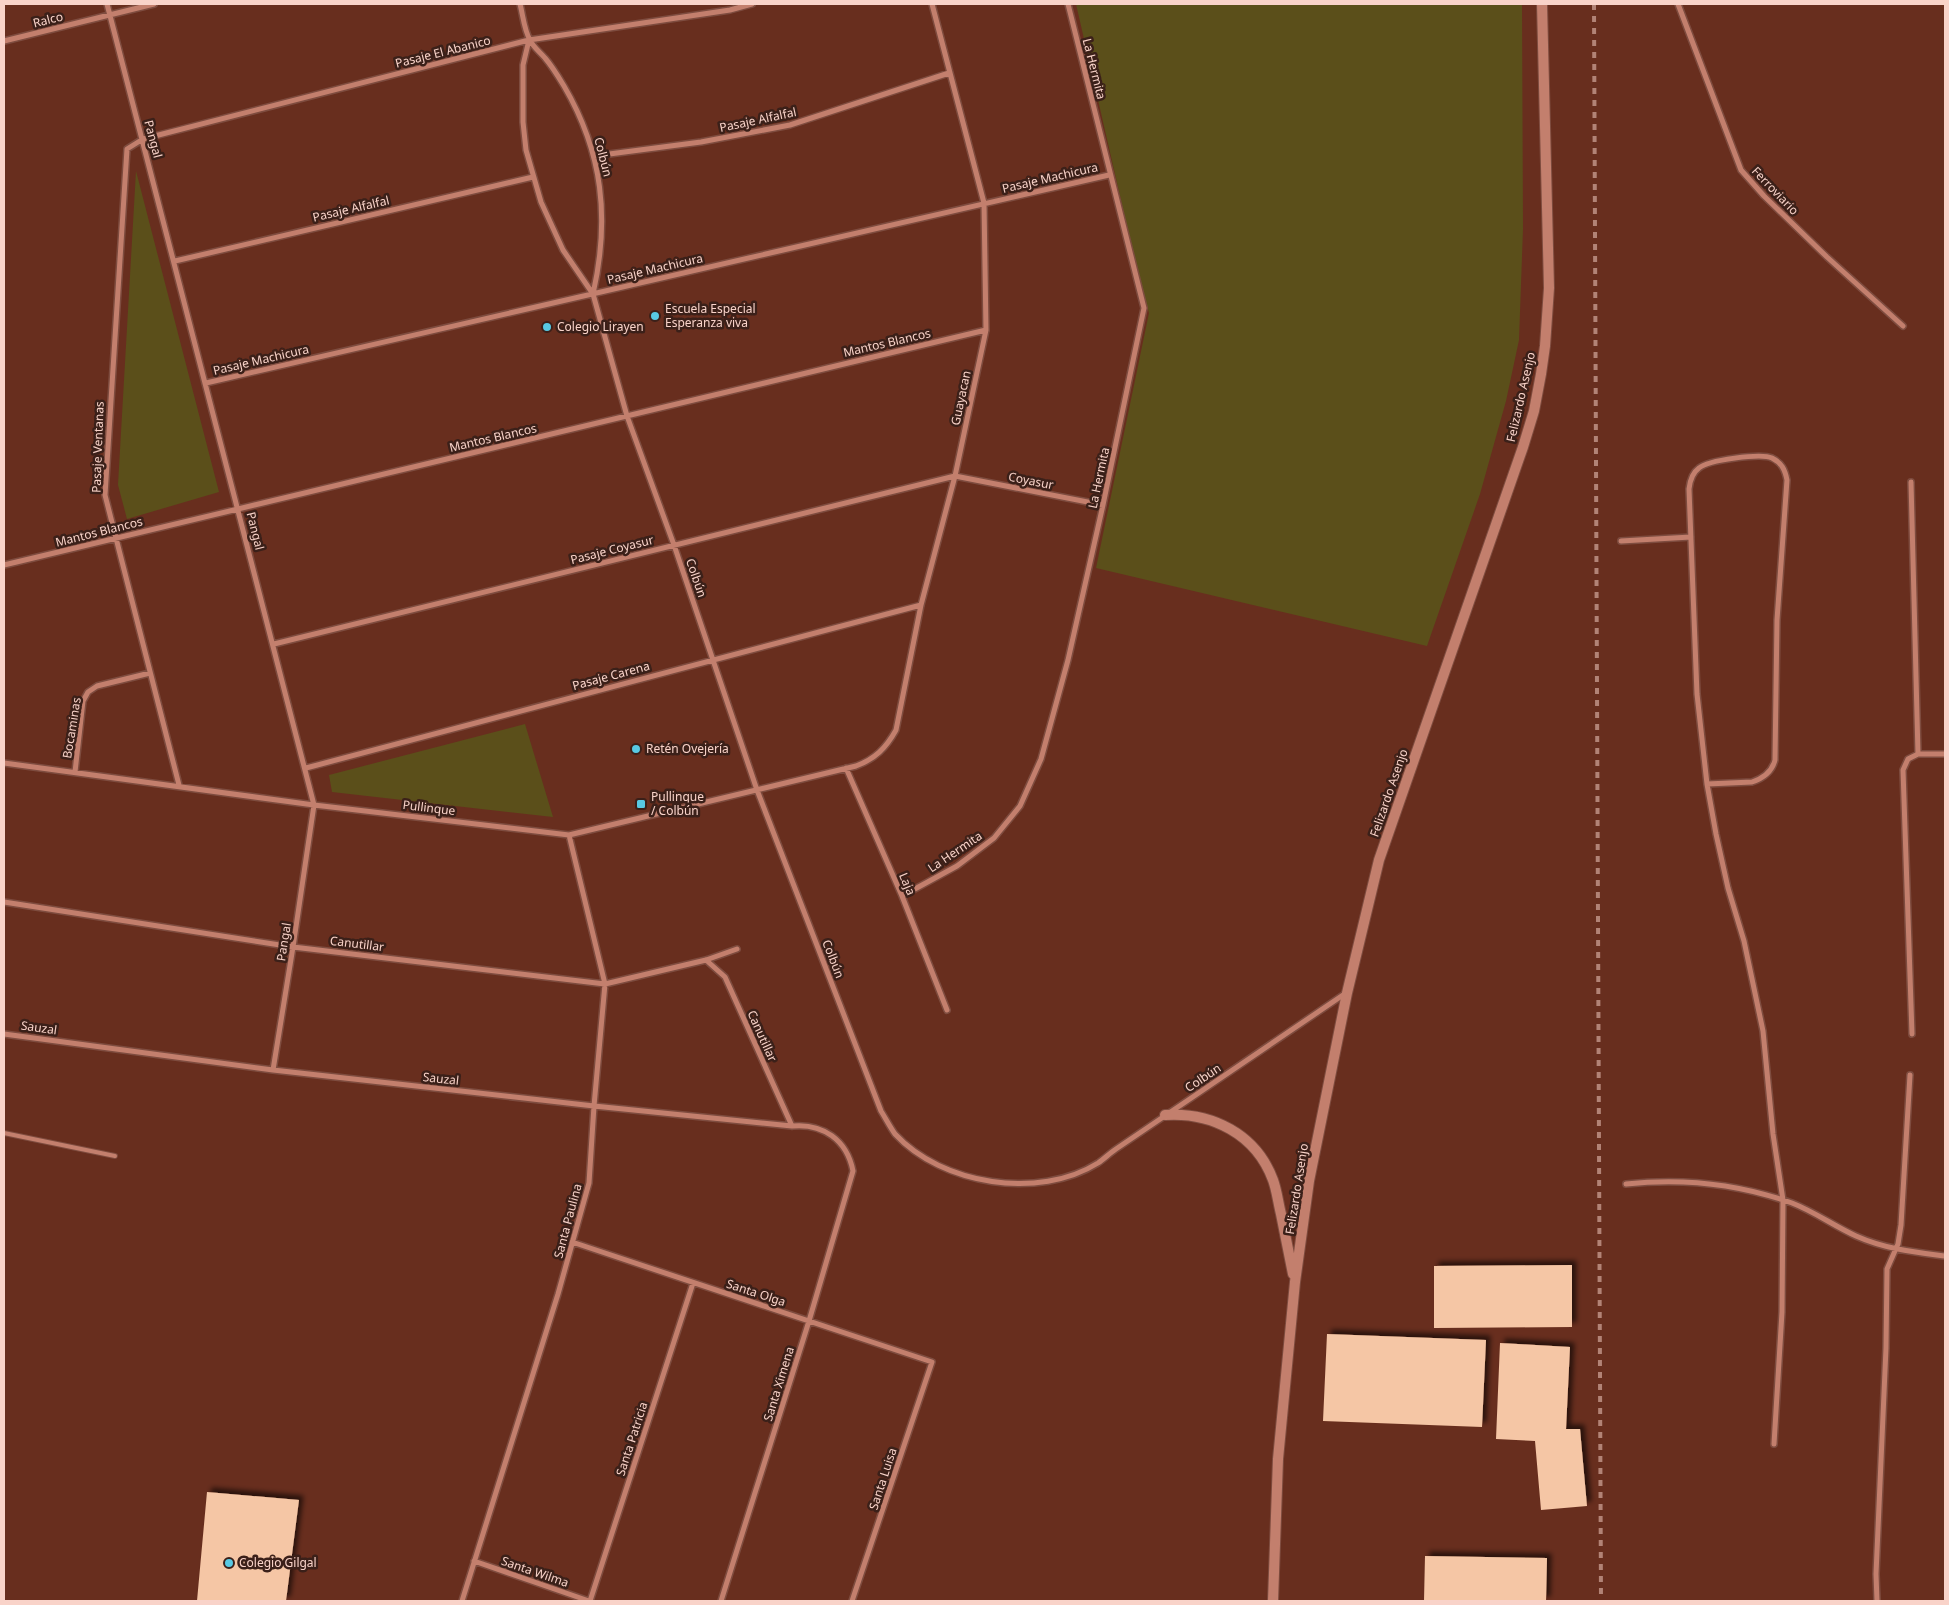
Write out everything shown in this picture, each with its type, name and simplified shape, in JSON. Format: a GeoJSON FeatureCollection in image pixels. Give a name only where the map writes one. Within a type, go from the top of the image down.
{"type":"FeatureCollection","features":[{"type":"Feature","properties":{"kind":"street","name":"Pangal"},"geometry":{"type":"LineString","coordinates":[[107,4],[274,644],[314,805],[294,946],[272,1070]]}},
{"type":"Feature","properties":{"kind":"street","name":"Ralco"},"geometry":{"type":"LineString","coordinates":[[4,41],[154,4]]}},
{"type":"Feature","properties":{"kind":"street","name":"Colbún"},"geometry":{"type":"LineString","coordinates":[[520,4],[529,40],[561,81],[575,104],[594,156],[600,183],[602,239],[599,267],[593,294]]}},
{"type":"Feature","properties":{"kind":"street","name":"Pasaje El Abanico"},"geometry":{"type":"LineString","coordinates":[[143,139],[529,40],[730,10],[752,4]]}},
{"type":"Feature","properties":{"kind":"street","name":"Guayacan"},"geometry":{"type":"LineString","coordinates":[[846,768],[874,758],[890,741],[896,730],[921,605],[955,476],[986,330],[984,204],[932,4]]}},
{"type":"Feature","properties":{"kind":"street","name":"La Hermita"},"geometry":{"type":"LineString","coordinates":[[902,896],[957,866],[994,838],[1020,806],[1043,750],[1068,660],[1144,308],[1109,175],[1068,4]]}},
{"type":"Feature","properties":{"kind":"street","name":"Felizardo Asenjo"},"geometry":{"type":"LineString","coordinates":[[1273,1601],[1278,1450],[1295,1282],[1309,1181],[1347,993],[1379,860],[1523,447],[1534,411],[1541,374],[1549,288],[1542,4]]}},
{"type":"Feature","properties":{"kind":"street","name":"Ferroviario"},"geometry":{"type":"LineString","coordinates":[[1678,4],[1741,170],[1764,196],[1820,250],[1903,326]]}},
{"type":"Feature","properties":{"kind":"street","name":"Colbún"},"geometry":{"type":"LineString","coordinates":[[529,40],[523,66],[522,94],[526,150],[540,202],[563,250],[593,294],[627,416],[674,545],[757,790],[881,1111],[895,1133],[909,1146],[940,1166],[980,1179],[1000,1183],[1042,1182],[1062,1178],[1098,1163],[1165,1115],[1347,993]]}},
{"type":"Feature","properties":{"kind":"street","name":"Pasaje Alfalfal"},"geometry":{"type":"LineString","coordinates":[[594,156],[701,142],[790,125],[949,73]]}},
{"type":"Feature","properties":{"kind":"street","name":"Pasaje Ventanas"},"geometry":{"type":"LineString","coordinates":[[143,139],[127,149],[105,495],[179,786]]}},
{"type":"Feature","properties":{"kind":"street","name":"Pasaje Machicura"},"geometry":{"type":"LineString","coordinates":[[206,383],[1109,175]]}},
{"type":"Feature","properties":{"kind":"street","name":"Pasaje Alfalfal"},"geometry":{"type":"LineString","coordinates":[[174,261],[533,177]]}},
{"type":"Feature","properties":{"kind":"street","name":"Mantos Blancos"},"geometry":{"type":"LineString","coordinates":[[4,565],[986,330]]}},
{"type":"Feature","properties":{"kind":"street"},"geometry":{"type":"LineString","coordinates":[[1707,784],[1759,780],[1771,771],[1775,760],[1777,620],[1787,480],[1786,472],[1781,465],[1775,460],[1764,456],[1713,462],[1700,467],[1689,482],[1698,694],[1707,784],[1728,888],[1744,941],[1763,1031],[1773,1134],[1783,1200],[1782,1312],[1774,1444]]}},
{"type":"Feature","properties":{"kind":"street","name":"Coyasur"},"geometry":{"type":"LineString","coordinates":[[955,476],[1103,505]]}},
{"type":"Feature","properties":{"kind":"street","name":"Pasaje Coyasur"},"geometry":{"type":"LineString","coordinates":[[274,644],[955,476]]}},
{"type":"Feature","properties":{"kind":"street"},"geometry":{"type":"LineString","coordinates":[[1911,482],[1918,754]]}},
{"type":"Feature","properties":{"kind":"street"},"geometry":{"type":"LineString","coordinates":[[1621,541],[1691,538]]}},
{"type":"Feature","properties":{"kind":"street","name":"Pasaje Carena"},"geometry":{"type":"LineString","coordinates":[[306,768],[921,605]]}},
{"type":"Feature","properties":{"kind":"street","name":"Bocaminas"},"geometry":{"type":"LineString","coordinates":[[75,772],[83,701],[88,692],[97,686],[150,674]]}},
{"type":"Feature","properties":{"kind":"street"},"geometry":{"type":"LineString","coordinates":[[1912,1034],[1903,770],[1908,759],[1918,754],[1945,754]]}},
{"type":"Feature","properties":{"kind":"street","name":"Pullinque"},"geometry":{"type":"LineString","coordinates":[[4,763],[314,805],[569,835],[846,768]]}},
{"type":"Feature","properties":{"kind":"street","name":"Laja"},"geometry":{"type":"LineString","coordinates":[[846,768],[902,896],[947,1010]]}},
{"type":"Feature","properties":{"kind":"street","name":"Santa Paulina"},"geometry":{"type":"LineString","coordinates":[[462,1601],[589,1183],[605,984],[569,835]]}},
{"type":"Feature","properties":{"kind":"street","name":"Canutillar"},"geometry":{"type":"LineString","coordinates":[[4,902],[294,946],[605,984],[706,960],[737,949]]}},
{"type":"Feature","properties":{"kind":"street","name":"Canutillar"},"geometry":{"type":"LineString","coordinates":[[706,960],[724,977],[792,1126]]}},
{"type":"Feature","properties":{"kind":"street","name":"Sauzal"},"geometry":{"type":"LineString","coordinates":[[4,1034],[272,1070],[594,1106],[792,1126],[813,1126],[832,1135],[846,1151],[853,1171]]}},
{"type":"Feature","properties":{"kind":"street"},"geometry":{"type":"LineString","coordinates":[[1877,1601],[1876,1574],[1886,1348],[1887,1269],[1902,1225],[1910,1075]]}},
{"type":"Feature","properties":{"kind":"street"},"geometry":{"type":"LineString","coordinates":[[1165,1115],[1191,1115],[1207,1118],[1237,1133],[1259,1154],[1273,1179],[1277,1193],[1295,1282]]}},
{"type":"Feature","properties":{"kind":"street","name":"Santa Ximena"},"geometry":{"type":"LineString","coordinates":[[721,1601],[809,1321],[853,1171]]}},
{"type":"Feature","properties":{"kind":"street"},"geometry":{"type":"LineString","coordinates":[[1626,1184],[1654,1181],[1704,1184],[1751,1192],[1783,1200],[1811,1212],[1856,1236],[1895,1250],[1945,1256]]}},
{"type":"Feature","properties":{"kind":"street","name":"Santa Olga"},"geometry":{"type":"LineString","coordinates":[[572,1242],[932,1362]]}},
{"type":"Feature","properties":{"kind":"street","name":"Santa Patricia"},"geometry":{"type":"LineString","coordinates":[[590,1601],[693,1282]]}},
{"type":"Feature","properties":{"kind":"street","name":"Santa Luisa"},"geometry":{"type":"LineString","coordinates":[[852,1601],[932,1362]]}},
{"type":"Feature","properties":{"kind":"street","name":"Santa Wilma"},"geometry":{"type":"LineString","coordinates":[[474,1561],[590,1601]]}},
{"type":"Feature","properties":{"kind":"lane"},"geometry":{"type":"LineString","coordinates":[[4,1133],[114,1156]]}},
{"type":"Feature","properties":{"kind":"shaded area"},"geometry":{"type":"Polygon","coordinates":[[[1076,4],[1522,4],[1523,229],[1519,340],[1506,401],[1480,494],[1427,646],[1096,568],[1149,313],[1140,283],[1076,4]]]}},
{"type":"Feature","properties":{"kind":"shaded area"},"geometry":{"type":"Polygon","coordinates":[[[136,171],[219,492],[127,519],[118,485],[136,171]]]}},
{"type":"Feature","properties":{"kind":"shaded area"},"geometry":{"type":"Polygon","coordinates":[[[525,724],[553,817],[332,792],[329,775],[525,724]]]}},
{"type":"Feature","properties":{"kind":"building"},"geometry":{"type":"Polygon","coordinates":[[[1572,1265],[1572,1327],[1434,1328],[1434,1266],[1572,1265]]]}},
{"type":"Feature","properties":{"kind":"building"},"geometry":{"type":"Polygon","coordinates":[[[1327,1334],[1486,1340],[1482,1427],[1323,1421],[1327,1334]]]}},
{"type":"Feature","properties":{"kind":"building"},"geometry":{"type":"Polygon","coordinates":[[[1500,1343],[1570,1347],[1566,1429],[1580,1429],[1587,1506],[1541,1510],[1535,1441],[1496,1439],[1500,1343]]]}},
{"type":"Feature","properties":{"kind":"building","name":"Colegio Gilgal"},"geometry":{"type":"Polygon","coordinates":[[[207,1492],[299,1500],[286,1601],[197,1601],[207,1492]]]}},
{"type":"Feature","properties":{"kind":"building"},"geometry":{"type":"Polygon","coordinates":[[[1425,1556],[1547,1558],[1546,1601],[1424,1601],[1425,1556]]]}},
{"type":"Feature","properties":{"kind":"railway"},"geometry":{"type":"LineString","coordinates":[[1594,4],[1601,1601]]}},
{"type":"Feature","properties":{"kind":"place","name":"Escuela Especial Esperanza viva"},"geometry":{"type":"Point","coordinates":[655,316]}},
{"type":"Feature","properties":{"kind":"place","name":"Colegio Lirayen"},"geometry":{"type":"Point","coordinates":[547,327]}},
{"type":"Feature","properties":{"kind":"place","name":"Retén Ovejería"},"geometry":{"type":"Point","coordinates":[636,749]}},
{"type":"Feature","properties":{"kind":"place","name":"Pullinque / Colbún"},"geometry":{"type":"Point","coordinates":[641,804]}},
{"type":"Feature","properties":{"kind":"place","name":"Colegio Gilgal"},"geometry":{"type":"Point","coordinates":[229,1563]}}]}
